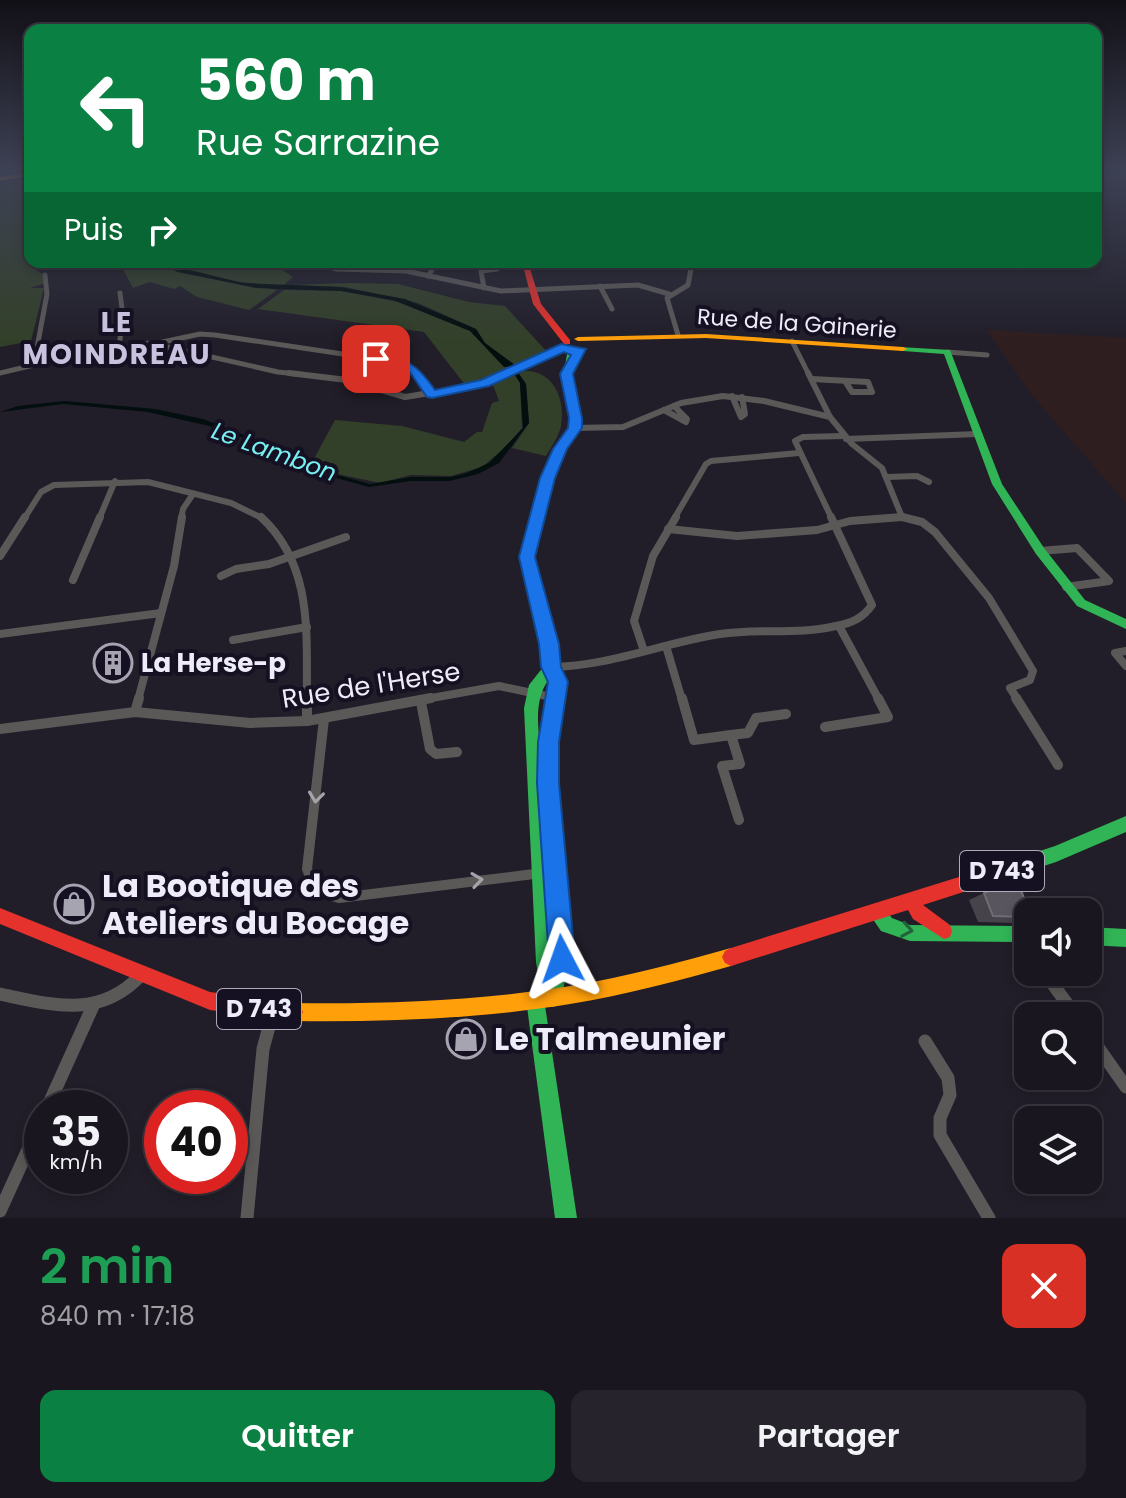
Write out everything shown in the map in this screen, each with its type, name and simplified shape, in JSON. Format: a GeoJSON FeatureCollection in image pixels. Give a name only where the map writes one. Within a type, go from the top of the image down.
{"type":"FeatureCollection","features":[{"type":"Feature","properties":{"kind":"street"},"geometry":{"type":"LineString","coordinates":[[333,268],[389,270],[484,288],[533,291],[641,285],[669,294],[689,283],[691,268]]}},
{"type":"Feature","properties":{"kind":"street"},"geometry":{"type":"LineString","coordinates":[[428,276],[433,268]]}},
{"type":"Feature","properties":{"kind":"street"},"geometry":{"type":"LineString","coordinates":[[527,268],[537,304],[574,345]]}},
{"type":"Feature","properties":{"kind":"street"},"geometry":{"type":"LineString","coordinates":[[484,288],[481,271],[497,269]]}},
{"type":"Feature","properties":{"kind":"street"},"geometry":{"type":"LineString","coordinates":[[34,364],[35,339],[46,305],[45,275]]}},
{"type":"Feature","properties":{"kind":"street"},"geometry":{"type":"LineString","coordinates":[[600,286],[612,309]]}},
{"type":"Feature","properties":{"kind":"street"},"geometry":{"type":"LineString","coordinates":[[120,293],[125,319],[121,324],[120,347]]}},
{"type":"Feature","properties":{"kind":"street"},"geometry":{"type":"LineString","coordinates":[[669,294],[678,335]]}},
{"type":"Feature","properties":{"kind":"street"},"geometry":{"type":"LineString","coordinates":[[160,346],[185,337],[215,335],[403,363],[413,369],[432,394]]}},
{"type":"Feature","properties":{"kind":"street","name":"Rue de la Gainerie"},"geometry":{"type":"LineString","coordinates":[[574,345],[604,338],[678,335],[987,355]]}},
{"type":"Feature","properties":{"kind":"street"},"geometry":{"type":"LineString","coordinates":[[160,346],[185,337]]}},
{"type":"Feature","properties":{"kind":"street"},"geometry":{"type":"LineString","coordinates":[[792,341],[830,417],[845,438],[878,464],[887,477],[902,517]]}},
{"type":"Feature","properties":{"kind":"street"},"geometry":{"type":"LineString","coordinates":[[0,373],[120,347],[160,346],[278,372],[354,381],[405,397],[485,384],[574,345]]}},
{"type":"Feature","properties":{"kind":"street"},"geometry":{"type":"LineString","coordinates":[[553,991],[562,959],[548,758],[558,682],[551,667],[549,644],[527,557],[548,478],[560,449],[575,428],[576,418],[567,377],[574,345]]}},
{"type":"Feature","properties":{"kind":"street"},"geometry":{"type":"LineString","coordinates":[[947,352],[997,484],[1040,551],[1081,603],[1126,624]]}},
{"type":"Feature","properties":{"kind":"street"},"geometry":{"type":"LineString","coordinates":[[812,379],[845,381]]}},
{"type":"Feature","properties":{"kind":"street"},"geometry":{"type":"LineString","coordinates":[[575,428],[623,427],[702,398],[732,396],[830,417]]}},
{"type":"Feature","properties":{"kind":"street"},"geometry":{"type":"LineString","coordinates":[[732,396],[741,417],[745,414],[742,397]]}},
{"type":"Feature","properties":{"kind":"street"},"geometry":{"type":"LineString","coordinates":[[664,410],[686,422],[687,419],[674,406]]}},
{"type":"Feature","properties":{"kind":"street"},"geometry":{"type":"LineString","coordinates":[[553,991],[545,962],[531,708],[533,693],[542,674],[551,667],[583,665],[727,632],[839,626],[866,615],[872,605],[795,441],[800,438],[978,434]]}},
{"type":"Feature","properties":{"kind":"street"},"geometry":{"type":"LineString","coordinates":[[644,651],[634,621],[653,556],[707,463],[799,453]]}},
{"type":"Feature","properties":{"kind":"street"},"geometry":{"type":"LineString","coordinates":[[887,477],[917,476],[929,482]]}},
{"type":"Feature","properties":{"kind":"street"},"geometry":{"type":"LineString","coordinates":[[73,580],[115,481]]}},
{"type":"Feature","properties":{"kind":"street"},"geometry":{"type":"LineString","coordinates":[[0,556],[47,487],[115,481],[165,485],[243,507],[263,518],[290,556],[306,602],[307,721]]}},
{"type":"Feature","properties":{"kind":"street"},"geometry":{"type":"LineString","coordinates":[[135,712],[174,566],[183,509],[193,494]]}},
{"type":"Feature","properties":{"kind":"street"},"geometry":{"type":"LineString","coordinates":[[668,529],[737,536],[835,528],[850,521],[902,517],[922,522],[935,532],[999,612],[1033,671],[1030,680],[1010,688],[1058,765]]}},
{"type":"Feature","properties":{"kind":"street"},"geometry":{"type":"LineString","coordinates":[[221,576],[236,569],[269,564],[346,537]]}},
{"type":"Feature","properties":{"kind":"street"},"geometry":{"type":"LineString","coordinates":[[1040,551],[1077,548],[1109,581],[1066,587]]}},
{"type":"Feature","properties":{"kind":"street"},"geometry":{"type":"LineString","coordinates":[[0,634],[161,613]]}},
{"type":"Feature","properties":{"kind":"street"},"geometry":{"type":"LineString","coordinates":[[825,727],[888,717],[839,626]]}},
{"type":"Feature","properties":{"kind":"street"},"geometry":{"type":"LineString","coordinates":[[233,640],[307,627]]}},
{"type":"Feature","properties":{"kind":"street"},"geometry":{"type":"LineString","coordinates":[[666,646],[694,740],[748,733],[756,718],[786,714]]}},
{"type":"Feature","properties":{"kind":"street"},"geometry":{"type":"LineString","coordinates":[[1126,651],[1115,653],[1126,666]]}},
{"type":"Feature","properties":{"kind":"street","name":"Rue de l'Herse"},"geometry":{"type":"LineString","coordinates":[[0,729],[135,712],[250,723],[307,721],[499,686],[556,698]]}},
{"type":"Feature","properties":{"kind":"street"},"geometry":{"type":"LineString","coordinates":[[421,702],[430,749],[436,754],[457,752]]}},
{"type":"Feature","properties":{"kind":"street"},"geometry":{"type":"LineString","coordinates":[[324,719],[307,869],[311,885],[321,894],[339,898],[555,871]]}},
{"type":"Feature","properties":{"kind":"street"},"geometry":{"type":"LineString","coordinates":[[731,735],[740,764],[722,766],[739,820]]}},
{"type":"Feature","properties":{"kind":"street","name":"D 743"},"geometry":{"type":"LineString","coordinates":[[0,916],[210,1001],[273,1011],[336,1014],[392,1012],[535,999],[553,991],[588,993],[704,965],[1056,854],[1126,824]]}},
{"type":"Feature","properties":{"kind":"street"},"geometry":{"type":"LineString","coordinates":[[912,901],[919,913],[944,931]]}},
{"type":"Feature","properties":{"kind":"street"},"geometry":{"type":"LineString","coordinates":[[876,912],[887,925],[910,933],[1014,934]]}},
{"type":"Feature","properties":{"kind":"street"},"geometry":{"type":"LineString","coordinates":[[1102,937],[1126,938]]}},
{"type":"Feature","properties":{"kind":"street"},"geometry":{"type":"LineString","coordinates":[[0,994],[93,1006],[133,986],[141,975]]}},
{"type":"Feature","properties":{"kind":"street"},"geometry":{"type":"LineString","coordinates":[[535,999],[566,1218]]}},
{"type":"Feature","properties":{"kind":"street"},"geometry":{"type":"LineString","coordinates":[[55,1090],[93,1006]]}},
{"type":"Feature","properties":{"kind":"street"},"geometry":{"type":"LineString","coordinates":[[247,1218],[263,1049],[273,1011]]}},
{"type":"Feature","properties":{"kind":"street"},"geometry":{"type":"LineString","coordinates":[[925,1041],[948,1078],[950,1095],[940,1118],[940,1135],[989,1218]]}},
{"type":"Feature","properties":{"kind":"street"},"geometry":{"type":"LineString","coordinates":[[1102,1053],[1126,1087]]}},
{"type":"Feature","properties":{"kind":"street"},"geometry":{"type":"LineString","coordinates":[[0,1211],[24,1158]]}},
{"type":"Feature","properties":{"kind":"shaded area"},"geometry":{"type":"Polygon","coordinates":[[[987,330],[1126,338],[1126,503],[1030,393],[987,330]]]}},
{"type":"Feature","properties":{"kind":"green space"},"geometry":{"type":"Polygon","coordinates":[[[0,228],[24,228],[24,268],[34,268],[43,275],[46,283],[30,288],[44,288],[31,341],[0,347],[0,228]]]}},
{"type":"Feature","properties":{"kind":"green space"},"geometry":{"type":"Polygon","coordinates":[[[122,268],[170,268],[277,290],[249,310],[197,297],[180,286],[174,289],[150,282],[133,288],[122,268]]]}},
{"type":"Feature","properties":{"kind":"green space"},"geometry":{"type":"Polygon","coordinates":[[[177,268],[279,268],[293,277],[284,285],[240,282],[177,268]]]}},
{"type":"Feature","properties":{"kind":"green space"},"geometry":{"type":"Polygon","coordinates":[[[398,284],[469,302],[505,306],[547,352],[516,366],[485,343],[476,329],[418,303],[345,287],[289,285],[398,284]]]}},
{"type":"Feature","properties":{"kind":"green space"},"geometry":{"type":"Polygon","coordinates":[[[284,290],[341,291],[404,303],[470,331],[508,368],[466,386],[424,332],[258,309],[284,290]]]}},
{"type":"Feature","properties":{"kind":"green space"},"geometry":{"type":"Polygon","coordinates":[[[523,371],[550,380],[559,396],[561,426],[546,456],[512,448],[529,423],[526,384],[519,374],[523,371]]]}},
{"type":"Feature","properties":{"kind":"green space"},"geometry":{"type":"Polygon","coordinates":[[[515,375],[520,383],[522,428],[482,467],[451,476],[411,475],[380,483],[309,468],[335,420],[402,426],[464,442],[477,432],[482,432],[492,403],[499,401],[493,385],[515,375]]]}},
{"type":"Feature","properties":{"kind":"water"},"geometry":{"type":"Polygon","coordinates":[[[170,268],[243,283],[340,287],[405,299],[476,329],[485,343],[516,366],[504,367],[470,331],[393,300],[341,291],[256,288],[170,268]]]}},
{"type":"Feature","properties":{"kind":"water","name":"Le Lambon"},"geometry":{"type":"Polygon","coordinates":[[[519,374],[526,384],[529,423],[499,463],[478,474],[449,481],[410,481],[369,487],[300,468],[252,441],[209,426],[148,412],[63,404],[0,412],[18,406],[65,401],[155,409],[203,419],[257,440],[301,465],[370,484],[411,477],[451,477],[489,463],[523,428],[520,383],[515,375],[519,374]]]}},
{"type":"Feature","properties":{"kind":"building"},"geometry":{"type":"Polygon","coordinates":[[[1017,881],[1024,898],[1014,898],[1014,917],[993,916],[984,893],[1017,881]]]}},
{"type":"Feature","properties":{"kind":"traffic: fast"},"geometry":{"type":"LineString","coordinates":[[903,349],[947,352],[997,484],[1040,551],[1081,603],[1126,624]]}},
{"type":"Feature","properties":{"kind":"traffic: fast"},"geometry":{"type":"LineString","coordinates":[[553,998],[562,959],[548,758],[558,682],[551,667],[549,644],[527,557],[548,478],[560,449],[575,426],[567,377],[571,351]]}},
{"type":"Feature","properties":{"kind":"traffic: fast"},"geometry":{"type":"LineString","coordinates":[[551,667],[536,685],[531,708],[545,962],[547,974],[554,985]]}},
{"type":"Feature","properties":{"kind":"traffic: fast"},"geometry":{"type":"LineString","coordinates":[[1004,871],[1056,854],[1126,824]]}},
{"type":"Feature","properties":{"kind":"traffic: fast"},"geometry":{"type":"LineString","coordinates":[[876,912],[887,925],[910,933],[1014,934]]}},
{"type":"Feature","properties":{"kind":"traffic: fast"},"geometry":{"type":"LineString","coordinates":[[1102,937],[1126,938]]}},
{"type":"Feature","properties":{"kind":"traffic: fast"},"geometry":{"type":"LineString","coordinates":[[535,999],[566,1218]]}},
{"type":"Feature","properties":{"kind":"traffic: slow"},"geometry":{"type":"LineString","coordinates":[[578,339],[706,336],[903,349]]}},
{"type":"Feature","properties":{"kind":"traffic: slow"},"geometry":{"type":"LineString","coordinates":[[294,1012],[404,1011],[515,1002],[624,985],[731,957]]}},
{"type":"Feature","properties":{"kind":"traffic: jam"},"geometry":{"type":"LineString","coordinates":[[527,268],[537,304],[567,342]]}},
{"type":"Feature","properties":{"kind":"traffic: jam"},"geometry":{"type":"LineString","coordinates":[[731,957],[1004,871]]}},
{"type":"Feature","properties":{"kind":"traffic: jam"},"geometry":{"type":"LineString","coordinates":[[912,901],[919,913],[944,931]]}},
{"type":"Feature","properties":{"kind":"traffic: jam"},"geometry":{"type":"LineString","coordinates":[[0,916],[210,1001],[294,1012]]}},
{"type":"Feature","properties":{"kind":"place","name":"La Herse-p"},"geometry":{"type":"Point","coordinates":[113,663]}},
{"type":"Feature","properties":{"kind":"place","name":"La Bootique des Ateliers du Bocage"},"geometry":{"type":"Point","coordinates":[74,904]}},
{"type":"Feature","properties":{"kind":"place","name":"Le Talmeunier"},"geometry":{"type":"Point","coordinates":[466,1039]}},
{"type":"Feature","properties":{"kind":"district","name":"LE MOINDREAU"},"geometry":{"type":"Point","coordinates":[117,338]}},
{"type":"Feature","properties":{"kind":"route"},"geometry":{"type":"LineString","coordinates":[[376,359],[403,363],[413,369],[432,394],[485,384],[565,346],[571,351],[580,349],[567,374],[576,418],[575,428],[553,463],[527,557],[551,653],[551,667],[558,682],[549,742],[548,783],[562,959]]}}]}
